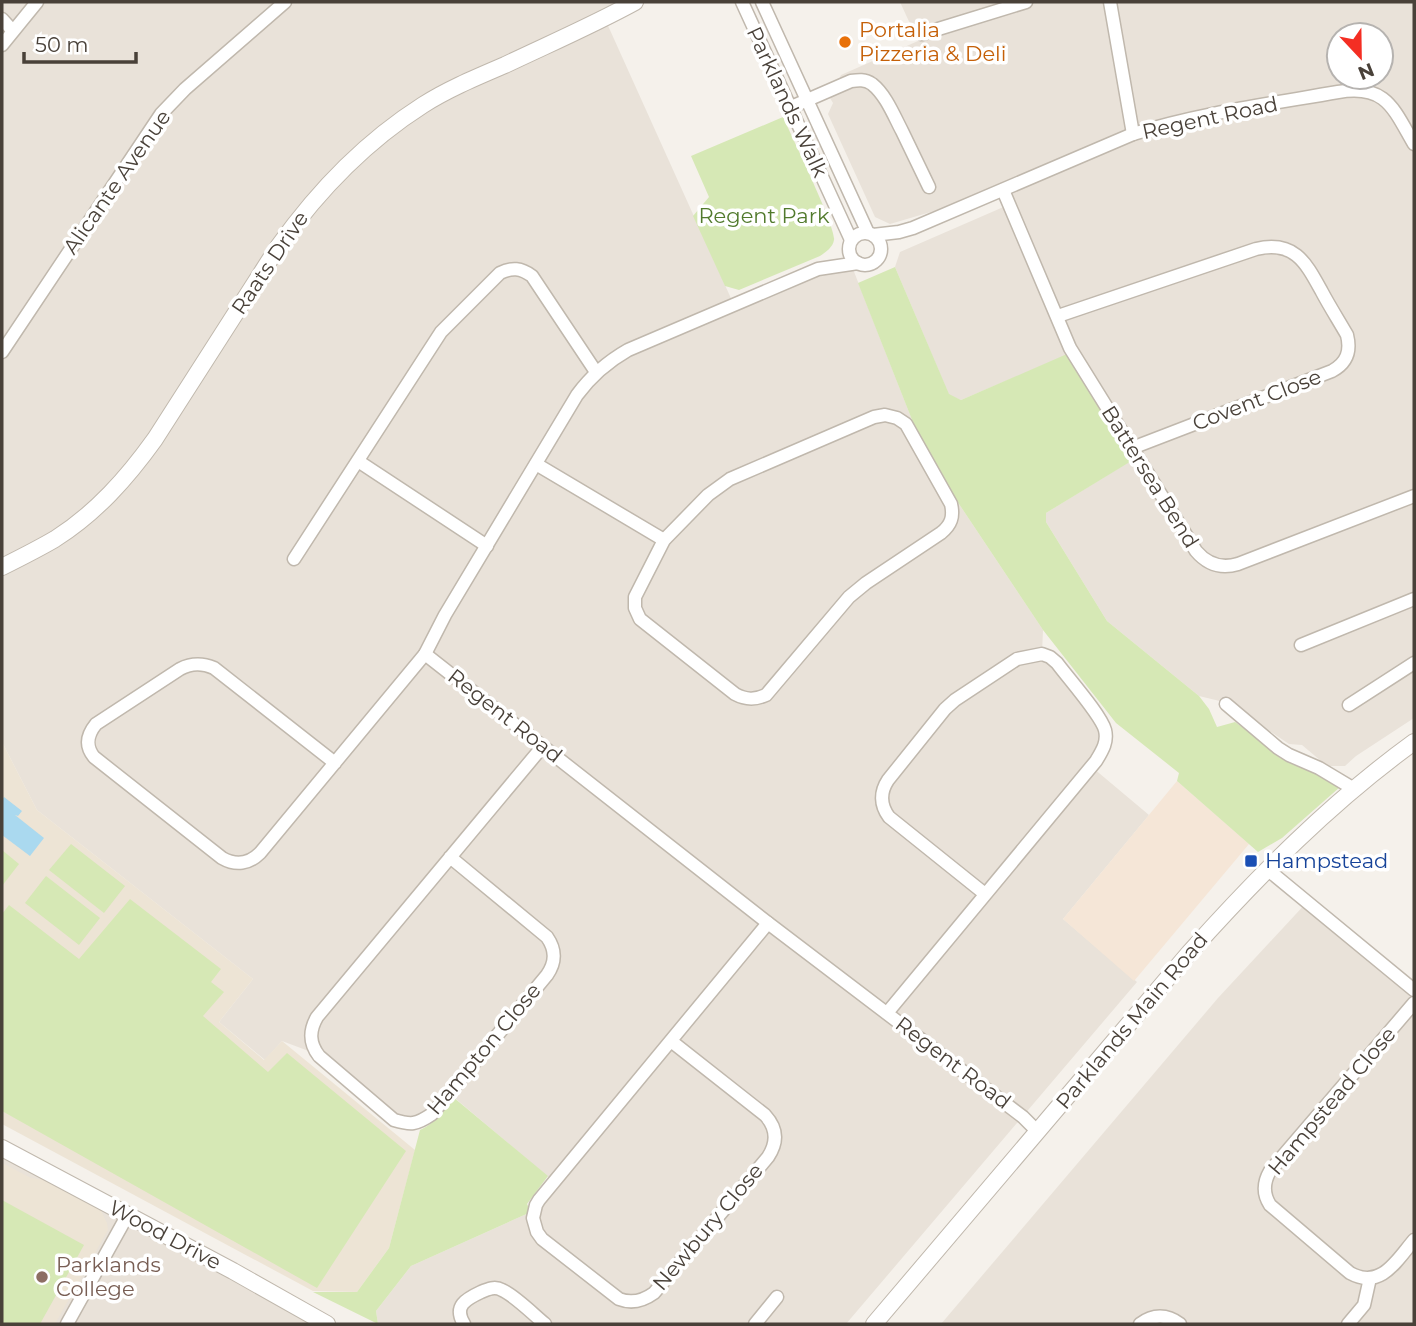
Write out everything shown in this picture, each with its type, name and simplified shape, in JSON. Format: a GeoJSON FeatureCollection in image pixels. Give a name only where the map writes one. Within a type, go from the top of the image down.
{"type":"FeatureCollection","features":[{"type":"Feature","properties":{"kind":"street"},"geometry":{"type":"LineString","coordinates":[[2,45],[37,2]]}},
{"type":"Feature","properties":{"kind":"street","name":"Alicante Avenue"},"geometry":{"type":"LineString","coordinates":[[2,352],[161,114],[185,89],[285,2]]}},
{"type":"Feature","properties":{"kind":"street","name":"Raats Drive"},"geometry":{"type":"LineString","coordinates":[[2,567],[56,538],[78,522],[104,500],[130,471],[155,439],[278,247],[321,192],[361,153],[424,105],[635,2]]}},
{"type":"Feature","properties":{"kind":"street","name":"Raats Drive"},"geometry":{"type":"LineString","coordinates":[[595,23],[651,2]]}},
{"type":"Feature","properties":{"kind":"street","name":"Parklands Walk"},"geometry":{"type":"LineString","coordinates":[[742,2],[850,243]]}},
{"type":"Feature","properties":{"kind":"street","name":"Parklands Walk"},"geometry":{"type":"LineString","coordinates":[[762,2],[871,234]]}},
{"type":"Feature","properties":{"kind":"street"},"geometry":{"type":"LineString","coordinates":[[922,34],[1026,2]]}},
{"type":"Feature","properties":{"kind":"street"},"geometry":{"type":"LineString","coordinates":[[1110,2],[1133,134]]}},
{"type":"Feature","properties":{"kind":"street"},"geometry":{"type":"LineString","coordinates":[[2,19],[12,30]]}},
{"type":"Feature","properties":{"kind":"street"},"geometry":{"type":"LineString","coordinates":[[789,108],[858,80],[865,80],[881,93],[889,106],[929,187]]}},
{"type":"Feature","properties":{"kind":"street","name":"Regent Road"},"geometry":{"type":"LineString","coordinates":[[871,234],[912,228],[1133,134],[1189,118],[1357,89],[1376,94],[1391,105],[1414,144]]}},
{"type":"Feature","properties":{"kind":"street","name":"Battersea Bend"},"geometry":{"type":"LineString","coordinates":[[1003,190],[1070,348],[1196,551],[1206,561],[1218,566],[1238,564],[1414,496]]}},
{"type":"Feature","properties":{"kind":"street","name":"Regent Road"},"geometry":{"type":"LineString","coordinates":[[880,255],[912,228]]}},
{"type":"Feature","properties":{"kind":"street"},"geometry":{"type":"LineString","coordinates":[[335,762],[214,668],[200,664],[180,668],[96,724],[88,741],[94,757],[222,858],[235,863],[249,861],[260,853],[425,654],[577,395],[596,372],[628,350],[818,269],[873,263],[880,255],[881,243],[871,234],[862,233],[818,269]]}},
{"type":"Feature","properties":{"kind":"street"},"geometry":{"type":"LineString","coordinates":[[850,243],[850,256],[858,263]]}},
{"type":"Feature","properties":{"kind":"street","name":"Covent Close"},"geometry":{"type":"LineString","coordinates":[[1058,316],[1256,249],[1276,247],[1294,253],[1307,265],[1347,335],[1348,352],[1342,364],[1332,371],[1132,448]]}},
{"type":"Feature","properties":{"kind":"street"},"geometry":{"type":"LineString","coordinates":[[294,559],[441,332],[495,277],[506,270],[519,269],[532,276],[596,372]]}},
{"type":"Feature","properties":{"kind":"street"},"geometry":{"type":"LineString","coordinates":[[879,415],[891,416],[906,424],[951,504],[952,511],[952,518],[946,529],[849,597],[771,690],[766,695],[751,699],[735,694],[645,624],[637,614],[637,591],[664,540],[723,482],[879,415]]}},
{"type":"Feature","properties":{"kind":"street"},"geometry":{"type":"LineString","coordinates":[[358,461],[487,546]]}},
{"type":"Feature","properties":{"kind":"street"},"geometry":{"type":"LineString","coordinates":[[536,464],[664,540]]}},
{"type":"Feature","properties":{"kind":"street"},"geometry":{"type":"LineString","coordinates":[[1301,645],[1414,599]]}},
{"type":"Feature","properties":{"kind":"street","name":"Regent Road"},"geometry":{"type":"LineString","coordinates":[[425,654],[768,923],[1023,1116],[1038,1132]]}},
{"type":"Feature","properties":{"kind":"street"},"geometry":{"type":"LineString","coordinates":[[887,1013],[1096,761],[1104,748],[1105,729],[1099,717],[1057,663],[1042,654],[1017,659],[954,700],[888,780],[882,792],[882,805],[889,817],[985,894]]}},
{"type":"Feature","properties":{"kind":"street"},"geometry":{"type":"LineString","coordinates":[[1349,705],[1414,663]]}},
{"type":"Feature","properties":{"kind":"street"},"geometry":{"type":"LineString","coordinates":[[1226,704],[1289,755],[1319,768],[1354,789]]}},
{"type":"Feature","properties":{"kind":"street","name":"Parklands Main Road"},"geometry":{"type":"LineString","coordinates":[[874,1324],[1189,953],[1299,838],[1354,789],[1414,742]]}},
{"type":"Feature","properties":{"kind":"street","name":"Hampton Close"},"geometry":{"type":"LineString","coordinates":[[450,857],[547,937],[553,949],[554,963],[432,1114],[422,1121],[408,1125],[394,1120],[318,1056],[312,1045],[311,1032],[317,1017],[450,857],[543,746]]}},
{"type":"Feature","properties":{"kind":"street"},"geometry":{"type":"LineString","coordinates":[[1267,869],[1414,990]]}},
{"type":"Feature","properties":{"kind":"street","name":"Newbury Close"},"geometry":{"type":"LineString","coordinates":[[671,1041],[765,1115],[774,1126],[775,1142],[768,1157],[654,1293],[643,1300],[631,1302],[619,1298],[542,1239],[534,1224],[534,1212],[539,1200],[768,923]]}},
{"type":"Feature","properties":{"kind":"street","name":"Hampstead Close"},"geometry":{"type":"LineString","coordinates":[[1370,1278],[1350,1273],[1275,1209],[1265,1195],[1265,1183],[1270,1171],[1414,1003]]}},
{"type":"Feature","properties":{"kind":"street","name":"Wood Drive"},"geometry":{"type":"LineString","coordinates":[[2,1148],[327,1324]]}},
{"type":"Feature","properties":{"kind":"street"},"geometry":{"type":"LineString","coordinates":[[67,1324],[127,1216]]}},
{"type":"Feature","properties":{"kind":"street"},"geometry":{"type":"LineString","coordinates":[[1348,1324],[1364,1305],[1370,1278],[1385,1272],[1414,1240]]}},
{"type":"Feature","properties":{"kind":"street"},"geometry":{"type":"LineString","coordinates":[[464,1324],[460,1313],[462,1304],[470,1297],[493,1288],[505,1291],[545,1324]]}},
{"type":"Feature","properties":{"kind":"street"},"geometry":{"type":"LineString","coordinates":[[755,1324],[777,1297]]}},
{"type":"Feature","properties":{"kind":"street"},"geometry":{"type":"LineString","coordinates":[[1140,1324],[1160,1316],[1172,1318],[1180,1324]]}},
{"type":"Feature","properties":{"kind":"shaded area"},"geometry":{"type":"Polygon","coordinates":[[[2,2],[641,2],[605,19],[734,305],[818,269],[851,264],[916,430],[957,501],[1043,630],[1042,653],[1106,729],[1093,768],[1149,815],[1063,919],[1137,982],[846,1324],[378,1324],[376,1311],[411,1266],[531,1212],[553,1181],[450,1094],[408,1125],[306,1050],[282,1041],[265,1060],[219,1022],[253,979],[37,810],[2,742],[2,2]]]}},
{"type":"Feature","properties":{"kind":"shaded area"},"geometry":{"type":"Polygon","coordinates":[[[900,2],[1414,2],[1414,718],[1345,766],[1327,766],[1302,745],[1289,744],[1228,703],[1199,696],[1107,621],[1046,522],[1046,513],[1132,460],[1067,355],[961,400],[949,395],[895,267],[900,252],[1008,205],[1002,191],[890,224],[875,217],[828,114],[833,103],[830,98],[841,75],[918,41],[900,2]]]}},
{"type":"Feature","properties":{"kind":"shaded area","name":"Parklands College"},"geometry":{"type":"Polygon","coordinates":[[[2,742],[37,810],[253,979],[219,1022],[264,1060],[282,1041],[415,1150],[389,1248],[357,1292],[313,1291],[2,1124],[2,742]]]}},
{"type":"Feature","properties":{"kind":"shaded area"},"geometry":{"type":"Polygon","coordinates":[[[1177,781],[1249,844],[1134,981],[1063,919],[1177,781]]]}},
{"type":"Feature","properties":{"kind":"shaded area"},"geometry":{"type":"Polygon","coordinates":[[[1308,901],[1414,988],[1414,1324],[941,1324],[1218,998],[1308,901]]]}},
{"type":"Feature","properties":{"kind":"shaded area"},"geometry":{"type":"Polygon","coordinates":[[[2,1148],[327,1324],[2,1324],[2,1148]]]}},
{"type":"Feature","properties":{"kind":"shaded area","name":"Parklands College"},"geometry":{"type":"Polygon","coordinates":[[[2,1163],[31,1178],[45,1180],[95,1206],[107,1223],[108,1230],[55,1324],[2,1324],[2,1163]]]}},
{"type":"Feature","properties":{"kind":"green space","name":"Regent Park"},"geometry":{"type":"Polygon","coordinates":[[[783,117],[813,181],[833,232],[833,243],[820,256],[739,290],[725,286],[693,216],[709,197],[691,156],[783,117]]]}},
{"type":"Feature","properties":{"kind":"green space"},"geometry":{"type":"Polygon","coordinates":[[[895,267],[949,394],[961,400],[1067,354],[1133,460],[1046,513],[1046,522],[1107,621],[1199,696],[1209,709],[1217,727],[1235,722],[1280,758],[1303,765],[1340,787],[1282,838],[1258,852],[1177,781],[1179,773],[1116,723],[1043,630],[957,501],[916,430],[858,283],[895,267]]]}},
{"type":"Feature","properties":{"kind":"green space"},"geometry":{"type":"Polygon","coordinates":[[[71,844],[125,886],[104,913],[49,870],[71,844]]]}},
{"type":"Feature","properties":{"kind":"green space"},"geometry":{"type":"Polygon","coordinates":[[[2,850],[19,864],[2,886],[2,850]]]}},
{"type":"Feature","properties":{"kind":"green space"},"geometry":{"type":"Polygon","coordinates":[[[46,876],[100,918],[79,945],[25,903],[46,876]]]}},
{"type":"Feature","properties":{"kind":"green space","name":"Parklands College"},"geometry":{"type":"Polygon","coordinates":[[[130,899],[221,969],[211,982],[224,992],[203,1016],[268,1072],[287,1053],[406,1151],[317,1288],[2,1111],[2,914],[9,905],[79,959],[130,899]]]}},
{"type":"Feature","properties":{"kind":"green space"},"geometry":{"type":"Polygon","coordinates":[[[453,1097],[548,1176],[527,1204],[531,1212],[411,1266],[376,1311],[378,1324],[313,1292],[357,1292],[389,1248],[420,1130],[435,1120],[453,1097]]]}},
{"type":"Feature","properties":{"kind":"green space"},"geometry":{"type":"Polygon","coordinates":[[[2,1200],[84,1245],[40,1324],[2,1324],[2,1200]]]}},
{"type":"Feature","properties":{"kind":"water"},"geometry":{"type":"Polygon","coordinates":[[[4,797],[22,811],[18,816],[15,815],[44,838],[30,856],[2,835],[4,797]]]}},
{"type":"Feature","properties":{"kind":"place","name":"Portalia Pizzeria & Deli"},"geometry":{"type":"Point","coordinates":[845,42]}},
{"type":"Feature","properties":{"kind":"place","name":"Hampstead"},"geometry":{"type":"Point","coordinates":[1251,861]}},
{"type":"Feature","properties":{"kind":"place","name":"Parklands College"},"geometry":{"type":"Point","coordinates":[42,1277]}}]}
